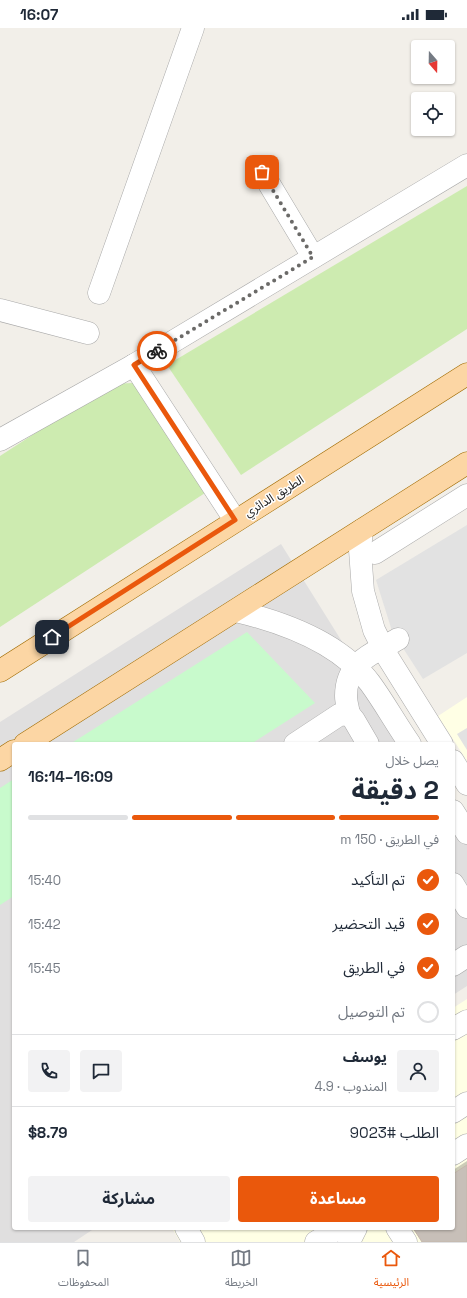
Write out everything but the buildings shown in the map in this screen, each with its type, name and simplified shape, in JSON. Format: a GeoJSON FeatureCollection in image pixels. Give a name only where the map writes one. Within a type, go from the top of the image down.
{"type":"FeatureCollection","features":[{"type":"Feature","properties":{"kind":"main road","name":"الطريق الدائري"},"geometry":{"type":"LineString","coordinates":[[0,670],[467,374]]}},
{"type":"Feature","properties":{"kind":"main road"},"geometry":{"type":"LineString","coordinates":[[24,742],[236,611],[467,463]]}},
{"type":"Feature","properties":{"kind":"main road"},"geometry":{"type":"LineString","coordinates":[[0,746],[12,745]]}},
{"type":"Feature","properties":{"kind":"main road"},"geometry":{"type":"LineString","coordinates":[[0,760],[12,751]]}},
{"type":"Feature","properties":{"kind":"street"},"geometry":{"type":"LineString","coordinates":[[99,293],[194,28]]}},
{"type":"Feature","properties":{"kind":"street"},"geometry":{"type":"LineString","coordinates":[[0,440],[134,365],[467,165]]}},
{"type":"Feature","properties":{"kind":"street"},"geometry":{"type":"LineString","coordinates":[[262,172],[313,257]]}},
{"type":"Feature","properties":{"kind":"street"},"geometry":{"type":"LineString","coordinates":[[0,310],[88,333]]}},
{"type":"Feature","properties":{"kind":"street"},"geometry":{"type":"LineString","coordinates":[[134,365],[235,520]]}},
{"type":"Feature","properties":{"kind":"street"},"geometry":{"type":"LineString","coordinates":[[387,514],[462,500]]}},
{"type":"Feature","properties":{"kind":"street"},"geometry":{"type":"LineString","coordinates":[[375,553],[462,500]]}},
{"type":"Feature","properties":{"kind":"street"},"geometry":{"type":"LineString","coordinates":[[362,530],[360,550],[363,591],[374,630],[393,648],[441,742]]}},
{"type":"Feature","properties":{"kind":"street"},"geometry":{"type":"LineString","coordinates":[[236,611],[262,617],[287,626],[334,650],[355,667],[370,682],[409,742]]}},
{"type":"Feature","properties":{"kind":"street"},"geometry":{"type":"LineString","coordinates":[[367,742],[354,720],[348,714],[346,696],[350,674],[368,655],[393,648]]}},
{"type":"Feature","properties":{"kind":"street"},"geometry":{"type":"LineString","coordinates":[[298,742],[339,715],[348,714]]}},
{"type":"Feature","properties":{"kind":"street"},"geometry":{"type":"LineString","coordinates":[[455,764],[467,784]]}},
{"type":"Feature","properties":{"kind":"street"},"geometry":{"type":"LineString","coordinates":[[455,814],[467,833]]}},
{"type":"Feature","properties":{"kind":"street"},"geometry":{"type":"LineString","coordinates":[[455,887],[467,907]]}},
{"type":"Feature","properties":{"kind":"street"},"geometry":{"type":"LineString","coordinates":[[455,964],[467,956]]}},
{"type":"Feature","properties":{"kind":"street"},"geometry":{"type":"LineString","coordinates":[[455,1028],[467,1021]]}},
{"type":"Feature","properties":{"kind":"street"},"geometry":{"type":"LineString","coordinates":[[455,1111],[467,1104]]}},
{"type":"Feature","properties":{"kind":"street"},"geometry":{"type":"LineString","coordinates":[[455,1153],[467,1145]]}},
{"type":"Feature","properties":{"kind":"street"},"geometry":{"type":"LineString","coordinates":[[187,1230],[194,1242]]}},
{"type":"Feature","properties":{"kind":"street"},"geometry":{"type":"LineString","coordinates":[[316,1242],[336,1230]]}},
{"type":"Feature","properties":{"kind":"street"},"geometry":{"type":"LineString","coordinates":[[349,1242],[355,1230]]}},
{"type":"Feature","properties":{"kind":"street"},"geometry":{"type":"LineString","coordinates":[[398,1230],[406,1242]]}},
{"type":"Feature","properties":{"kind":"shaded area"},"geometry":{"type":"Polygon","coordinates":[[[467,525],[467,653],[423,679],[392,631],[376,580],[467,525]]]}},
{"type":"Feature","properties":{"kind":"shaded area"},"geometry":{"type":"Polygon","coordinates":[[[281,544],[405,742],[12,742],[12,1230],[92,1230],[74,1242],[0,1242],[0,722],[281,544]]]}},
{"type":"Feature","properties":{"kind":"shaded area"},"geometry":{"type":"Polygon","coordinates":[[[467,697],[467,761],[455,742],[438,716],[467,697]]]}},
{"type":"Feature","properties":{"kind":"shaded area"},"geometry":{"type":"Polygon","coordinates":[[[467,728],[467,750],[457,734],[467,728]]]}},
{"type":"Feature","properties":{"kind":"shaded area"},"geometry":{"type":"Polygon","coordinates":[[[455,823],[467,842],[467,986],[455,994],[455,823]]]}},
{"type":"Feature","properties":{"kind":"shaded area"},"geometry":{"type":"Polygon","coordinates":[[[467,999],[467,1242],[180,1242],[173,1230],[455,1230],[455,1007],[467,999]]]}},
{"type":"Feature","properties":{"kind":"green space"},"geometry":{"type":"Polygon","coordinates":[[[467,186],[467,329],[241,475],[167,365],[467,186]]]}},
{"type":"Feature","properties":{"kind":"green space"},"geometry":{"type":"Polygon","coordinates":[[[133,383],[205,493],[0,627],[0,456],[111,384],[133,383]]]}},
{"type":"Feature","properties":{"kind":"green space"},"geometry":{"type":"Polygon","coordinates":[[[247,632],[315,703],[254,742],[73,742],[247,632]]]}},
{"type":"Feature","properties":{"kind":"green space"},"geometry":{"type":"Polygon","coordinates":[[[12,780],[12,897],[0,905],[0,788],[12,780]]]}},
{"type":"Feature","properties":{"kind":"way so far"},"geometry":{"type":"LineString","coordinates":[[157,351],[313,257],[262,172]]}},
{"type":"Feature","properties":{"kind":"route"},"geometry":{"type":"LineString","coordinates":[[52,637],[235,520],[134,365],[157,351]]}}]}
